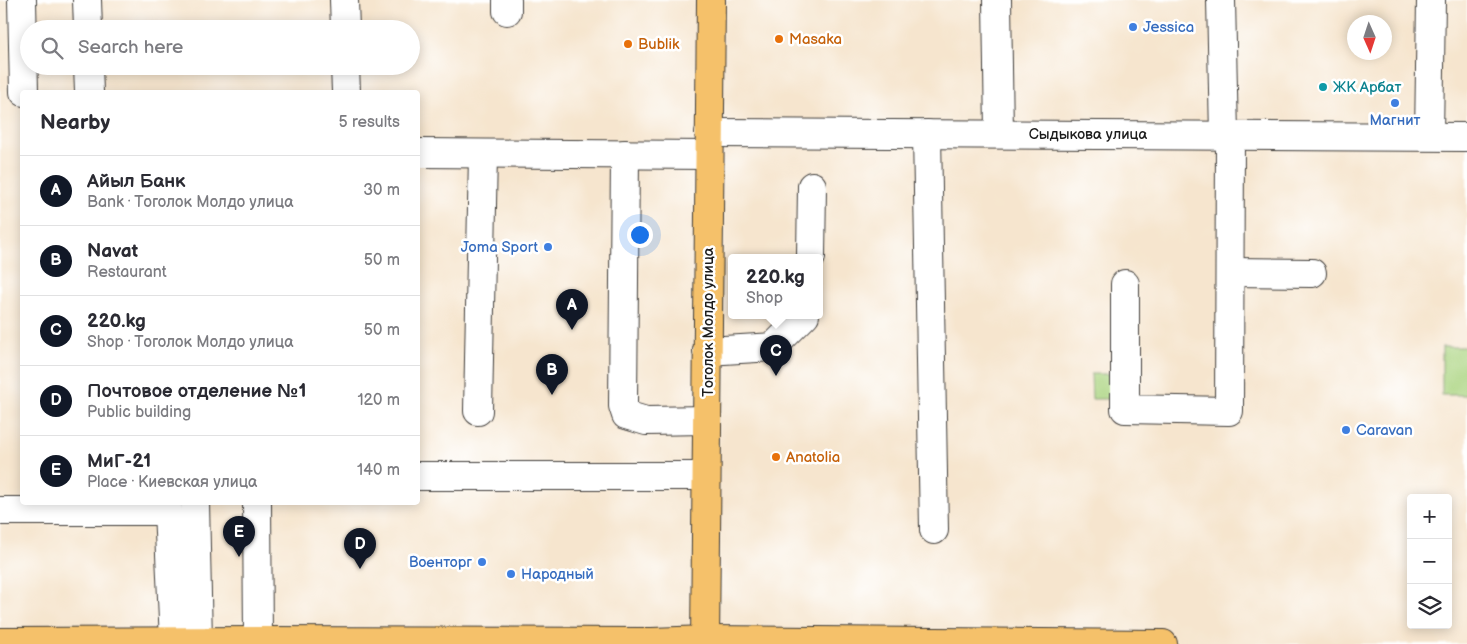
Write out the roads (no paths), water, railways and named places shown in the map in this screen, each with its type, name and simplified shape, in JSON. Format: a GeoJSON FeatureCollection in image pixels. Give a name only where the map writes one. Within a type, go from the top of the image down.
{"type":"FeatureCollection","features":[{"type":"Feature","properties":{"kind":"main road","name":"Тоголок Молдо улица"},"geometry":{"type":"LineString","coordinates":[[705,642],[711,0]]}},
{"type":"Feature","properties":{"kind":"main road"},"geometry":{"type":"LineString","coordinates":[[0,642],[1163,644]]}},
{"type":"Feature","properties":{"kind":"street"},"geometry":{"type":"LineString","coordinates":[[22,0],[22,20]]}},
{"type":"Feature","properties":{"kind":"street"},"geometry":{"type":"LineString","coordinates":[[87,0],[88,20]]}},
{"type":"Feature","properties":{"kind":"street"},"geometry":{"type":"LineString","coordinates":[[344,0],[345,20]]}},
{"type":"Feature","properties":{"kind":"street"},"geometry":{"type":"LineString","coordinates":[[997,0],[999,134]]}},
{"type":"Feature","properties":{"kind":"street"},"geometry":{"type":"LineString","coordinates":[[1125,284],[1125,410],[1228,411],[1230,272],[1221,0]]}},
{"type":"Feature","properties":{"kind":"street"},"geometry":{"type":"LineString","coordinates":[[1429,136],[1431,0]]}},
{"type":"Feature","properties":{"kind":"street"},"geometry":{"type":"LineString","coordinates":[[24,75],[24,90]]}},
{"type":"Feature","properties":{"kind":"street"},"geometry":{"type":"LineString","coordinates":[[88,75],[89,90]]}},
{"type":"Feature","properties":{"kind":"street"},"geometry":{"type":"LineString","coordinates":[[345,75],[346,90]]}},
{"type":"Feature","properties":{"kind":"street"},"geometry":{"type":"LineString","coordinates":[[927,134],[934,530]]}},
{"type":"Feature","properties":{"kind":"street","name":"Сыдыкова улица"},"geometry":{"type":"LineString","coordinates":[[420,153],[625,154],[709,144],[927,134],[1467,137]]}},
{"type":"Feature","properties":{"kind":"street"},"geometry":{"type":"LineString","coordinates":[[478,411],[483,154]]}},
{"type":"Feature","properties":{"kind":"street"},"geometry":{"type":"LineString","coordinates":[[625,154],[623,406],[626,415],[646,421],[707,420]]}},
{"type":"Feature","properties":{"kind":"street"},"geometry":{"type":"LineString","coordinates":[[811,254],[812,186]]}},
{"type":"Feature","properties":{"kind":"street"},"geometry":{"type":"LineString","coordinates":[[1230,272],[1312,273]]}},
{"type":"Feature","properties":{"kind":"street"},"geometry":{"type":"LineString","coordinates":[[707,351],[773,346],[801,319]]}},
{"type":"Feature","properties":{"kind":"street"},"geometry":{"type":"LineString","coordinates":[[420,476],[706,476]]}},
{"type":"Feature","properties":{"kind":"street"},"geometry":{"type":"LineString","coordinates":[[186,641],[196,505]]}},
{"type":"Feature","properties":{"kind":"street"},"geometry":{"type":"LineString","coordinates":[[257,505],[258,641]]}},
{"type":"Feature","properties":{"kind":"street"},"geometry":{"type":"LineString","coordinates":[[0,511],[168,511],[186,641]]}},
{"type":"Feature","properties":{"kind":"place","name":"Jessica"},"geometry":{"type":"Point","coordinates":[1133,27]}},
{"type":"Feature","properties":{"kind":"place","name":"Masaka"},"geometry":{"type":"Point","coordinates":[779,39]}},
{"type":"Feature","properties":{"kind":"place","name":"Bublik"},"geometry":{"type":"Point","coordinates":[628,44]}},
{"type":"Feature","properties":{"kind":"place","name":"ЖК Арбат"},"geometry":{"type":"Point","coordinates":[1323,87]}},
{"type":"Feature","properties":{"kind":"place","name":"Магнит"},"geometry":{"type":"Point","coordinates":[1395,103]}},
{"type":"Feature","properties":{"kind":"place","name":"Joma Sport"},"geometry":{"type":"Point","coordinates":[548,247]}},
{"type":"Feature","properties":{"kind":"place","name":"Айыл Банк"},"geometry":{"type":"Point","coordinates":[572,330]}},
{"type":"Feature","properties":{"kind":"place","name":"220.kg"},"geometry":{"type":"Point","coordinates":[776,376]}},
{"type":"Feature","properties":{"kind":"place","name":"Navat"},"geometry":{"type":"Point","coordinates":[552,395]}},
{"type":"Feature","properties":{"kind":"place","name":"Caravan"},"geometry":{"type":"Point","coordinates":[1346,430]}},
{"type":"Feature","properties":{"kind":"place","name":"Anatolia"},"geometry":{"type":"Point","coordinates":[776,457]}},
{"type":"Feature","properties":{"kind":"place","name":"МиГ-21"},"geometry":{"type":"Point","coordinates":[239,557]}},
{"type":"Feature","properties":{"kind":"place","name":"Военторг"},"geometry":{"type":"Point","coordinates":[482,562]}},
{"type":"Feature","properties":{"kind":"place","name":"Почтовое отделение №1"},"geometry":{"type":"Point","coordinates":[360,569]}},
{"type":"Feature","properties":{"kind":"place","name":"Народный"},"geometry":{"type":"Point","coordinates":[511,574]}}]}
